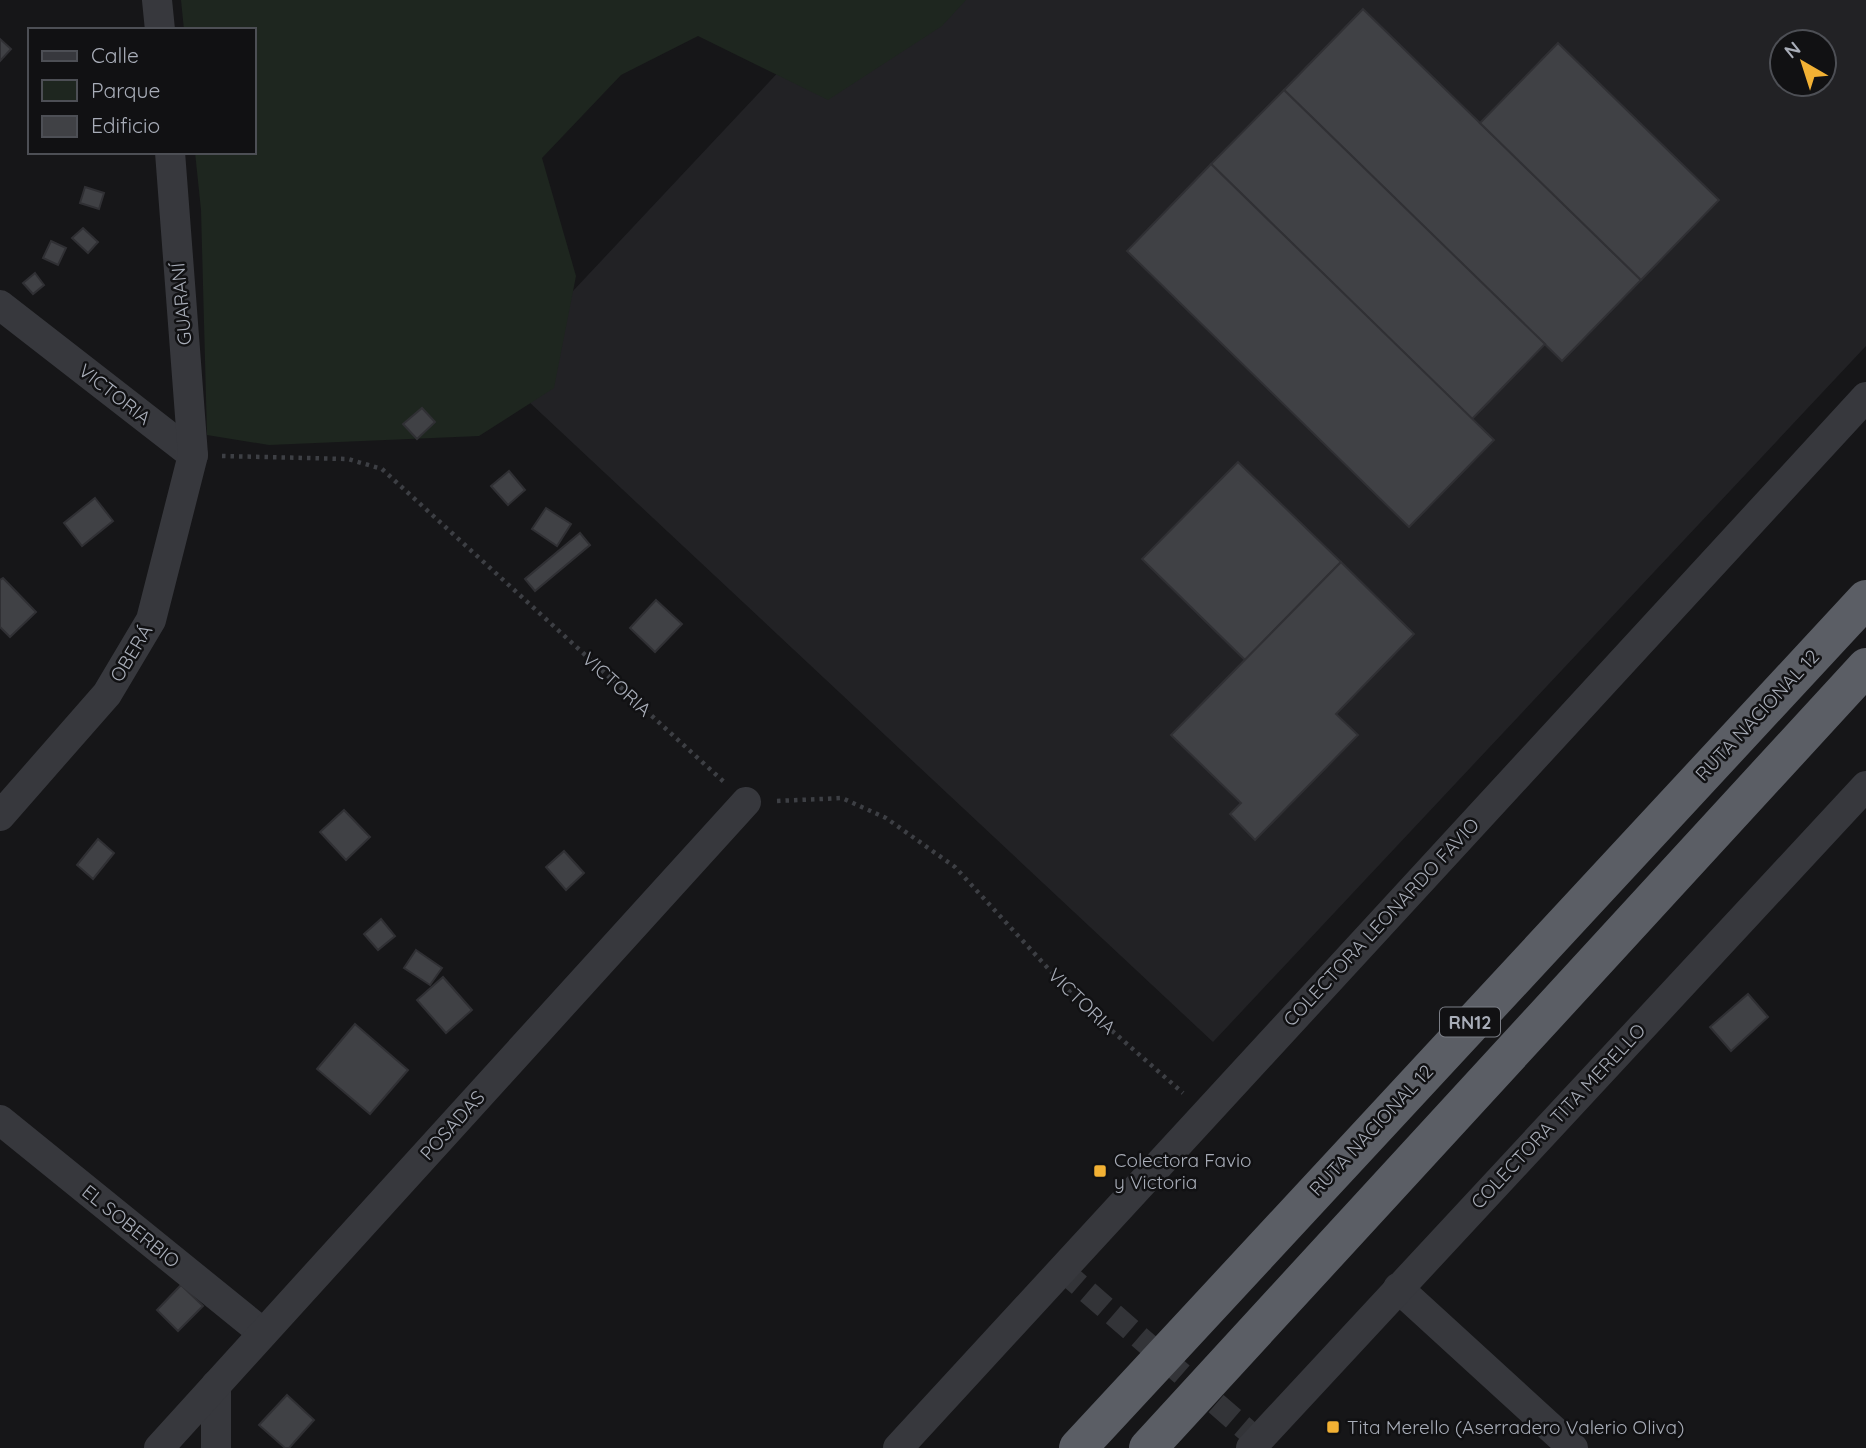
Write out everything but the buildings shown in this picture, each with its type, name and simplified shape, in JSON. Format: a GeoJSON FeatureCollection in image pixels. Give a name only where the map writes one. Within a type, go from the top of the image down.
{"type":"FeatureCollection","features":[{"type":"Feature","properties":{"kind":"highway","name":"RUTA NACIONAL 12"},"geometry":{"type":"LineString","coordinates":[[1078,1448],[1866,599]]}},
{"type":"Feature","properties":{"kind":"highway","name":"RN12"},"geometry":{"type":"LineString","coordinates":[[1148,1448],[1866,667]]}},
{"type":"Feature","properties":{"kind":"street"},"geometry":{"type":"LineString","coordinates":[[158,0],[160,28]]}},
{"type":"Feature","properties":{"kind":"street","name":"GUARANÍ"},"geometry":{"type":"LineString","coordinates":[[170,154],[194,456]]}},
{"type":"Feature","properties":{"kind":"street","name":"VICTORIA"},"geometry":{"type":"LineString","coordinates":[[0,305],[194,456]]}},
{"type":"Feature","properties":{"kind":"street","name":"COLECTORA LEONARDO FAVIO"},"geometry":{"type":"LineString","coordinates":[[909,1444],[1202,1115],[1866,397]]}},
{"type":"Feature","properties":{"kind":"street","name":"OBERÁ"},"geometry":{"type":"LineString","coordinates":[[0,816],[107,694],[151,620],[194,456]]}},
{"type":"Feature","properties":{"kind":"street","name":"COLECTORA TITA MERELLO"},"geometry":{"type":"LineString","coordinates":[[1251,1448],[1866,786]]}},
{"type":"Feature","properties":{"kind":"street","name":"POSADAS"},"geometry":{"type":"LineString","coordinates":[[159,1448],[746,802]]}},
{"type":"Feature","properties":{"kind":"street","name":"EL SOBERBIO"},"geometry":{"type":"LineString","coordinates":[[0,1119],[263,1333]]}},
{"type":"Feature","properties":{"kind":"street"},"geometry":{"type":"LineString","coordinates":[[1398,1288],[1573,1448]]}},
{"type":"Feature","properties":{"kind":"street"},"geometry":{"type":"LineString","coordinates":[[216,1385],[216,1448]]}},
{"type":"Feature","properties":{"kind":"path","name":"VICTORIA"},"geometry":{"type":"LineString","coordinates":[[194,456],[348,459],[382,469],[746,802],[842,797],[886,818],[954,867],[1078,1001],[1176,1086],[1202,1115]]}},
{"type":"Feature","properties":{"kind":"shaded area"},"geometry":{"type":"Polygon","coordinates":[[[846,0],[1866,0],[1866,346],[1213,1042],[497,372],[846,0]]]}},
{"type":"Feature","properties":{"kind":"green space"},"geometry":{"type":"Polygon","coordinates":[[[181,0],[966,0],[942,26],[828,100],[698,36],[621,75],[542,158],[576,276],[554,388],[479,436],[269,445],[207,435],[201,210],[195,154],[256,154],[256,28],[184,28],[181,0]]]}},
{"type":"Feature","properties":{"kind":"tunnel"},"geometry":{"type":"LineString","coordinates":[[1062,1270],[1258,1440]]}},
{"type":"Feature","properties":{"kind":"place","name":"Colectora Favio y Victoria"},"geometry":{"type":"Point","coordinates":[1100,1171]}},
{"type":"Feature","properties":{"kind":"place","name":"Tita Merello (Aserradero Valerio Oliva)"},"geometry":{"type":"Point","coordinates":[1333,1427]}}]}
